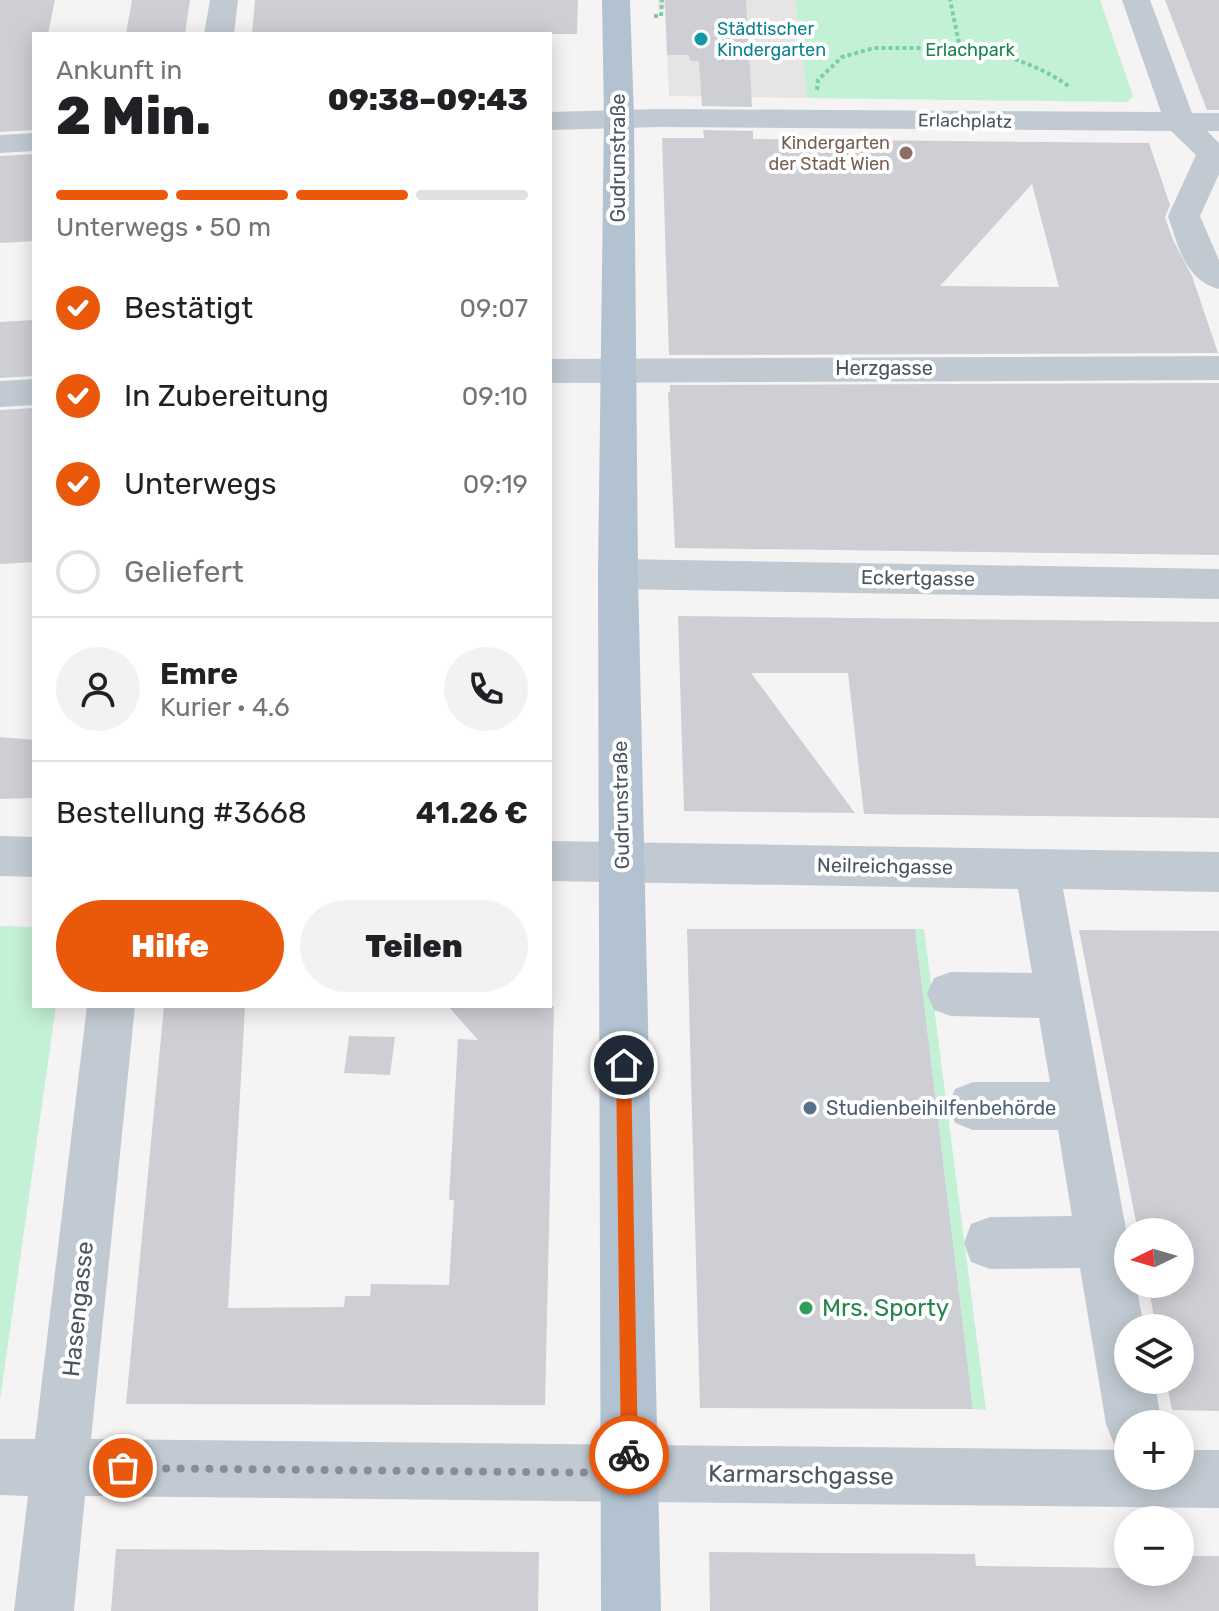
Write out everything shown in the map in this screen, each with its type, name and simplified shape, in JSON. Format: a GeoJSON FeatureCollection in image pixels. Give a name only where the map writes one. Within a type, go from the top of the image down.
{"type":"FeatureCollection","features":[{"type":"Feature","properties":{"kind":"main road","name":"Gudrunstraße"},"geometry":{"type":"LineString","coordinates":[[631,1611],[617,368],[619,118],[633,8]]}},
{"type":"Feature","properties":{"kind":"street"},"geometry":{"type":"LineString","coordinates":[[219,32],[224,0]]}},
{"type":"Feature","properties":{"kind":"street"},"geometry":{"type":"LineString","coordinates":[[1136,0],[1180,122],[1212,154],[1184,216],[1200,261],[1219,278]]}},
{"type":"Feature","properties":{"kind":"street","name":"Erlachplatz"},"geometry":{"type":"LineString","coordinates":[[552,121],[619,118],[1219,122]]}},
{"type":"Feature","properties":{"kind":"street"},"geometry":{"type":"LineString","coordinates":[[0,144],[32,142]]}},
{"type":"Feature","properties":{"kind":"street","name":"Herzgasse"},"geometry":{"type":"LineString","coordinates":[[552,371],[617,368],[1219,368]]}},
{"type":"Feature","properties":{"kind":"street"},"geometry":{"type":"LineString","coordinates":[[0,394],[32,392]]}},
{"type":"Feature","properties":{"kind":"street","name":"Eckertgasse"},"geometry":{"type":"LineString","coordinates":[[618,574],[1219,584]]}},
{"type":"Feature","properties":{"kind":"street"},"geometry":{"type":"LineString","coordinates":[[0,856],[32,857]]}},
{"type":"Feature","properties":{"kind":"street","name":"Neilreichgasse"},"geometry":{"type":"LineString","coordinates":[[552,861],[1219,872]]}},
{"type":"Feature","properties":{"kind":"street"},"geometry":{"type":"LineString","coordinates":[[1037,869],[1132,1410]]}},
{"type":"Feature","properties":{"kind":"street"},"geometry":{"type":"LineString","coordinates":[[951,994],[1059,996]]}},
{"type":"Feature","properties":{"kind":"street","name":"Hasengasse"},"geometry":{"type":"LineString","coordinates":[[44,1611],[111,1008]]}},
{"type":"Feature","properties":{"kind":"street"},"geometry":{"type":"LineString","coordinates":[[973,1106],[1079,1106]]}},
{"type":"Feature","properties":{"kind":"street"},"geometry":{"type":"LineString","coordinates":[[990,1243],[1102,1242]]}},
{"type":"Feature","properties":{"kind":"street","name":"Karmarschgasse"},"geometry":{"type":"LineString","coordinates":[[0,1467],[1114,1477]]}},
{"type":"Feature","properties":{"kind":"street","name":"Karmarschgasse"},"geometry":{"type":"LineString","coordinates":[[1194,1478],[1219,1479]]}},
{"type":"Feature","properties":{"kind":"path"},"geometry":{"type":"LineString","coordinates":[[633,8],[661,16],[662,0]]}},
{"type":"Feature","properties":{"kind":"path"},"geometry":{"type":"LineString","coordinates":[[950,0],[960,48]]}},
{"type":"Feature","properties":{"kind":"path"},"geometry":{"type":"LineString","coordinates":[[816,119],[818,80],[842,57],[874,48],[960,48],[989,50],[1028,60],[1058,78],[1114,122]]}},
{"type":"Feature","properties":{"kind":"shaded area"},"geometry":{"type":"Polygon","coordinates":[[[658,0],[795,0],[807,98],[669,96],[665,7],[658,7],[658,0]]]}},
{"type":"Feature","properties":{"kind":"green space","name":"Erlachpark"},"geometry":{"type":"Polygon","coordinates":[[[795,0],[1100,0],[1133,96],[1127,102],[807,98],[795,0]]]}},
{"type":"Feature","properties":{"kind":"green space"},"geometry":{"type":"Polygon","coordinates":[[[0,926],[32,927],[32,1008],[56,1008],[0,1400],[0,926]]]}},
{"type":"Feature","properties":{"kind":"green space"},"geometry":{"type":"Polygon","coordinates":[[[915,929],[924,929],[986,1410],[973,1409],[915,929]]]}},
{"type":"Feature","properties":{"kind":"building"},"geometry":{"type":"Polygon","coordinates":[[[0,0],[55,0],[48,32],[32,32],[32,130],[0,132],[0,0]]]}},
{"type":"Feature","properties":{"kind":"building"},"geometry":{"type":"Polygon","coordinates":[[[132,0],[190,0],[185,32],[126,32],[132,0]]]}},
{"type":"Feature","properties":{"kind":"building"},"geometry":{"type":"Polygon","coordinates":[[[255,0],[578,0],[577,34],[252,32],[255,0]]]}},
{"type":"Feature","properties":{"kind":"building","name":"Städtischer Kindergarten"},"geometry":{"type":"Polygon","coordinates":[[[665,0],[746,0],[752,107],[702,106],[699,61],[690,61],[689,55],[667,55],[665,0]]]}},
{"type":"Feature","properties":{"kind":"building"},"geometry":{"type":"Polygon","coordinates":[[[1165,0],[1219,0],[1219,110],[1207,110],[1165,0]]]}},
{"type":"Feature","properties":{"kind":"building"},"geometry":{"type":"Polygon","coordinates":[[[703,130],[753,131],[753,139],[1149,143],[1170,205],[1165,217],[1192,276],[1218,353],[669,355],[662,138],[704,138],[703,130]],[[1032,184],[940,286],[1059,287],[1032,184]]]}},
{"type":"Feature","properties":{"kind":"building"},"geometry":{"type":"Polygon","coordinates":[[[32,154],[32,241],[0,243],[0,156],[32,154]]]}},
{"type":"Feature","properties":{"kind":"building"},"geometry":{"type":"Polygon","coordinates":[[[32,320],[32,376],[0,378],[0,322],[32,320]]]}},
{"type":"Feature","properties":{"kind":"building"},"geometry":{"type":"Polygon","coordinates":[[[1219,383],[1219,555],[675,548],[670,385],[1219,383]]]}},
{"type":"Feature","properties":{"kind":"building"},"geometry":{"type":"Polygon","coordinates":[[[32,408],[32,562],[0,564],[0,410],[32,408]]]}},
{"type":"Feature","properties":{"kind":"building"},"geometry":{"type":"Polygon","coordinates":[[[678,616],[1219,622],[1219,818],[864,814],[848,673],[751,673],[855,813],[684,811],[678,616]]]}},
{"type":"Feature","properties":{"kind":"building"},"geometry":{"type":"Polygon","coordinates":[[[0,737],[32,740],[32,798],[0,799],[0,737]]]}},
{"type":"Feature","properties":{"kind":"building"},"geometry":{"type":"Polygon","coordinates":[[[687,929],[915,929],[973,1409],[700,1408],[687,929]]]}},
{"type":"Feature","properties":{"kind":"building"},"geometry":{"type":"Polygon","coordinates":[[[1079,930],[1219,931],[1219,1411],[1172,1410],[1169,1394],[1194,1394],[1194,1314],[1153,1314],[1151,1298],[1194,1298],[1194,1218],[1135,1218],[1079,930]]]}},
{"type":"Feature","properties":{"kind":"building"},"geometry":{"type":"Polygon","coordinates":[[[554,1006],[545,1405],[126,1404],[164,1008],[245,1008],[228,1308],[344,1307],[345,1296],[370,1296],[371,1284],[449,1285],[454,1200],[449,1200],[458,1039],[478,1040],[450,1008],[554,1006]]]}},
{"type":"Feature","properties":{"kind":"building"},"geometry":{"type":"Polygon","coordinates":[[[349,1036],[395,1037],[390,1075],[344,1073],[349,1036]]]}},
{"type":"Feature","properties":{"kind":"building"},"geometry":{"type":"Polygon","coordinates":[[[116,1549],[539,1552],[538,1611],[111,1611],[116,1549]]]}},
{"type":"Feature","properties":{"kind":"building"},"geometry":{"type":"Polygon","coordinates":[[[709,1552],[975,1554],[976,1566],[1114,1568],[1114,1586],[1194,1586],[1194,1556],[1219,1556],[1219,1611],[710,1611],[709,1552]]]}},
{"type":"Feature","properties":{"kind":"way so far"},"geometry":{"type":"LineString","coordinates":[[123,1468],[630,1473],[629,1455]]}},
{"type":"Feature","properties":{"kind":"place","name":"Städtischer Kindergarten"},"geometry":{"type":"Point","coordinates":[701,39]}},
{"type":"Feature","properties":{"kind":"place","name":"Kindergarten der Stadt Wien"},"geometry":{"type":"Point","coordinates":[906,153]}},
{"type":"Feature","properties":{"kind":"place","name":"Studienbeihilfenbehörde"},"geometry":{"type":"Point","coordinates":[810,1108]}},
{"type":"Feature","properties":{"kind":"place","name":"Mrs. Sporty"},"geometry":{"type":"Point","coordinates":[806,1308]}},
{"type":"Feature","properties":{"kind":"route"},"geometry":{"type":"LineString","coordinates":[[624,1065],[629,1455]]}}]}
